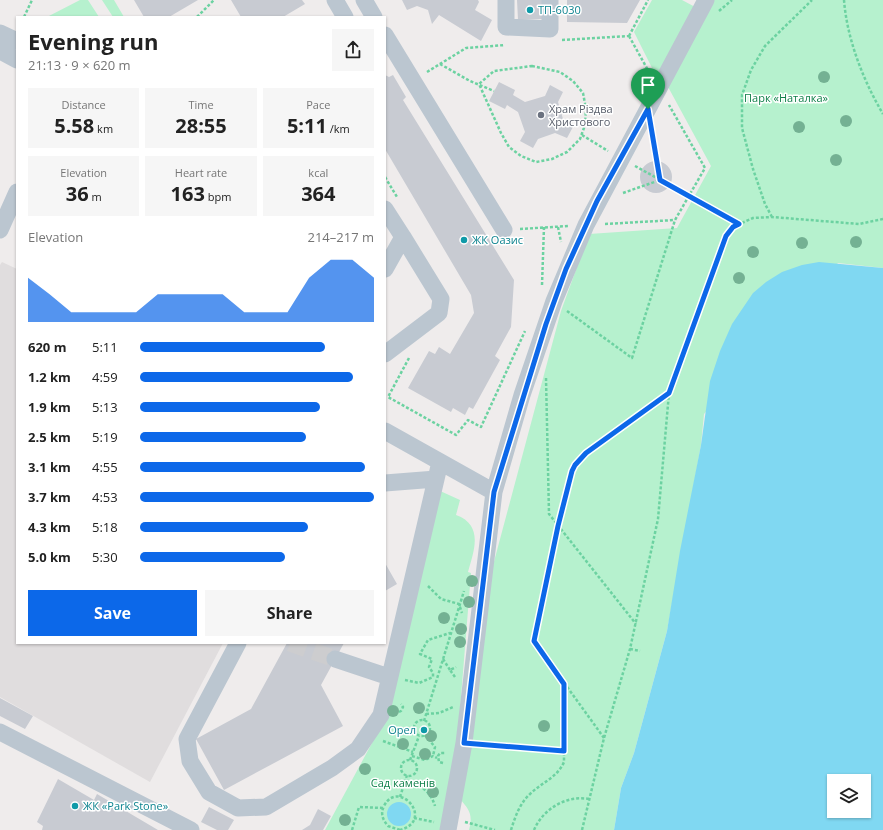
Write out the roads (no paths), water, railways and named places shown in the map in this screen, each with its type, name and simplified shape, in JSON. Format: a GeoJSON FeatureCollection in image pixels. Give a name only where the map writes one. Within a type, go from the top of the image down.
{"type":"FeatureCollection","features":[{"type":"Feature","properties":{"kind":"street"},"geometry":{"type":"LineString","coordinates":[[335,0],[344,16]]}},
{"type":"Feature","properties":{"kind":"street"},"geometry":{"type":"LineString","coordinates":[[364,0],[373,16]]}},
{"type":"Feature","properties":{"kind":"street"},"geometry":{"type":"LineString","coordinates":[[506,0],[506,27],[550,29],[550,0]]}},
{"type":"Feature","properties":{"kind":"street"},"geometry":{"type":"LineString","coordinates":[[441,828],[464,743],[494,492],[522,395],[566,269],[597,201],[706,0]]}},
{"type":"Feature","properties":{"kind":"street"},"geometry":{"type":"LineString","coordinates":[[0,33],[16,41]]}},
{"type":"Feature","properties":{"kind":"street"},"geometry":{"type":"LineString","coordinates":[[386,38],[390,48],[413,81],[504,230]]}},
{"type":"Feature","properties":{"kind":"street"},"geometry":{"type":"LineString","coordinates":[[0,51],[16,59]]}},
{"type":"Feature","properties":{"kind":"street"},"geometry":{"type":"LineString","coordinates":[[0,230],[4,212],[16,194]]}},
{"type":"Feature","properties":{"kind":"street"},"geometry":{"type":"LineString","coordinates":[[386,211],[441,299],[439,313],[386,353]]}},
{"type":"Feature","properties":{"kind":"street"},"geometry":{"type":"LineString","coordinates":[[386,267],[403,238]]}},
{"type":"Feature","properties":{"kind":"street"},"geometry":{"type":"LineString","coordinates":[[386,432],[494,492]]}},
{"type":"Feature","properties":{"kind":"street"},"geometry":{"type":"LineString","coordinates":[[237,644],[187,739],[190,761],[209,792],[238,808],[266,807],[332,768],[358,749],[389,714],[396,680],[413,571],[440,462]]}},
{"type":"Feature","properties":{"kind":"street"},"geometry":{"type":"LineString","coordinates":[[386,483],[436,479]]}},
{"type":"Feature","properties":{"kind":"street"},"geometry":{"type":"LineString","coordinates":[[335,659],[396,680]]}},
{"type":"Feature","properties":{"kind":"street"},"geometry":{"type":"LineString","coordinates":[[0,732],[173,826],[191,830]]}},
{"type":"Feature","properties":{"kind":"water"},"geometry":{"type":"Polygon","coordinates":[[[819,262],[883,268],[883,830],[614,830],[621,788],[634,753],[667,631],[680,551],[701,445],[710,381],[720,351],[732,324],[753,293],[766,282],[782,272],[802,265],[819,262]]]}},
{"type":"Feature","properties":{"kind":"water"},"geometry":{"type":"Polygon","coordinates":[[[399,802],[404,803],[410,809],[410,819],[404,825],[399,826],[394,825],[388,819],[387,814],[388,809],[394,803],[399,802]]]}},
{"type":"Feature","properties":{"kind":"tunnel"},"geometry":{"type":"LineString","coordinates":[[293,644],[335,659]]}},
{"type":"Feature","properties":{"kind":"place","name":"ТП-6030"},"geometry":{"type":"Point","coordinates":[530,10]}},
{"type":"Feature","properties":{"kind":"place","name":"Храм Різдва Христового"},"geometry":{"type":"Point","coordinates":[541,115]}},
{"type":"Feature","properties":{"kind":"place","name":"ЖК Оазис"},"geometry":{"type":"Point","coordinates":[464,240]}},
{"type":"Feature","properties":{"kind":"place","name":"Орел"},"geometry":{"type":"Point","coordinates":[424,730]}},
{"type":"Feature","properties":{"kind":"place","name":"ЖК «Park Stone»"},"geometry":{"type":"Point","coordinates":[75,806]}},
{"type":"Feature","properties":{"kind":"park label","name":"Парк «Наталка»"},"geometry":{"type":"Point","coordinates":[786,98]}},
{"type":"Feature","properties":{"kind":"park label","name":"Сад каменів"},"geometry":{"type":"Point","coordinates":[403,783]}}]}
